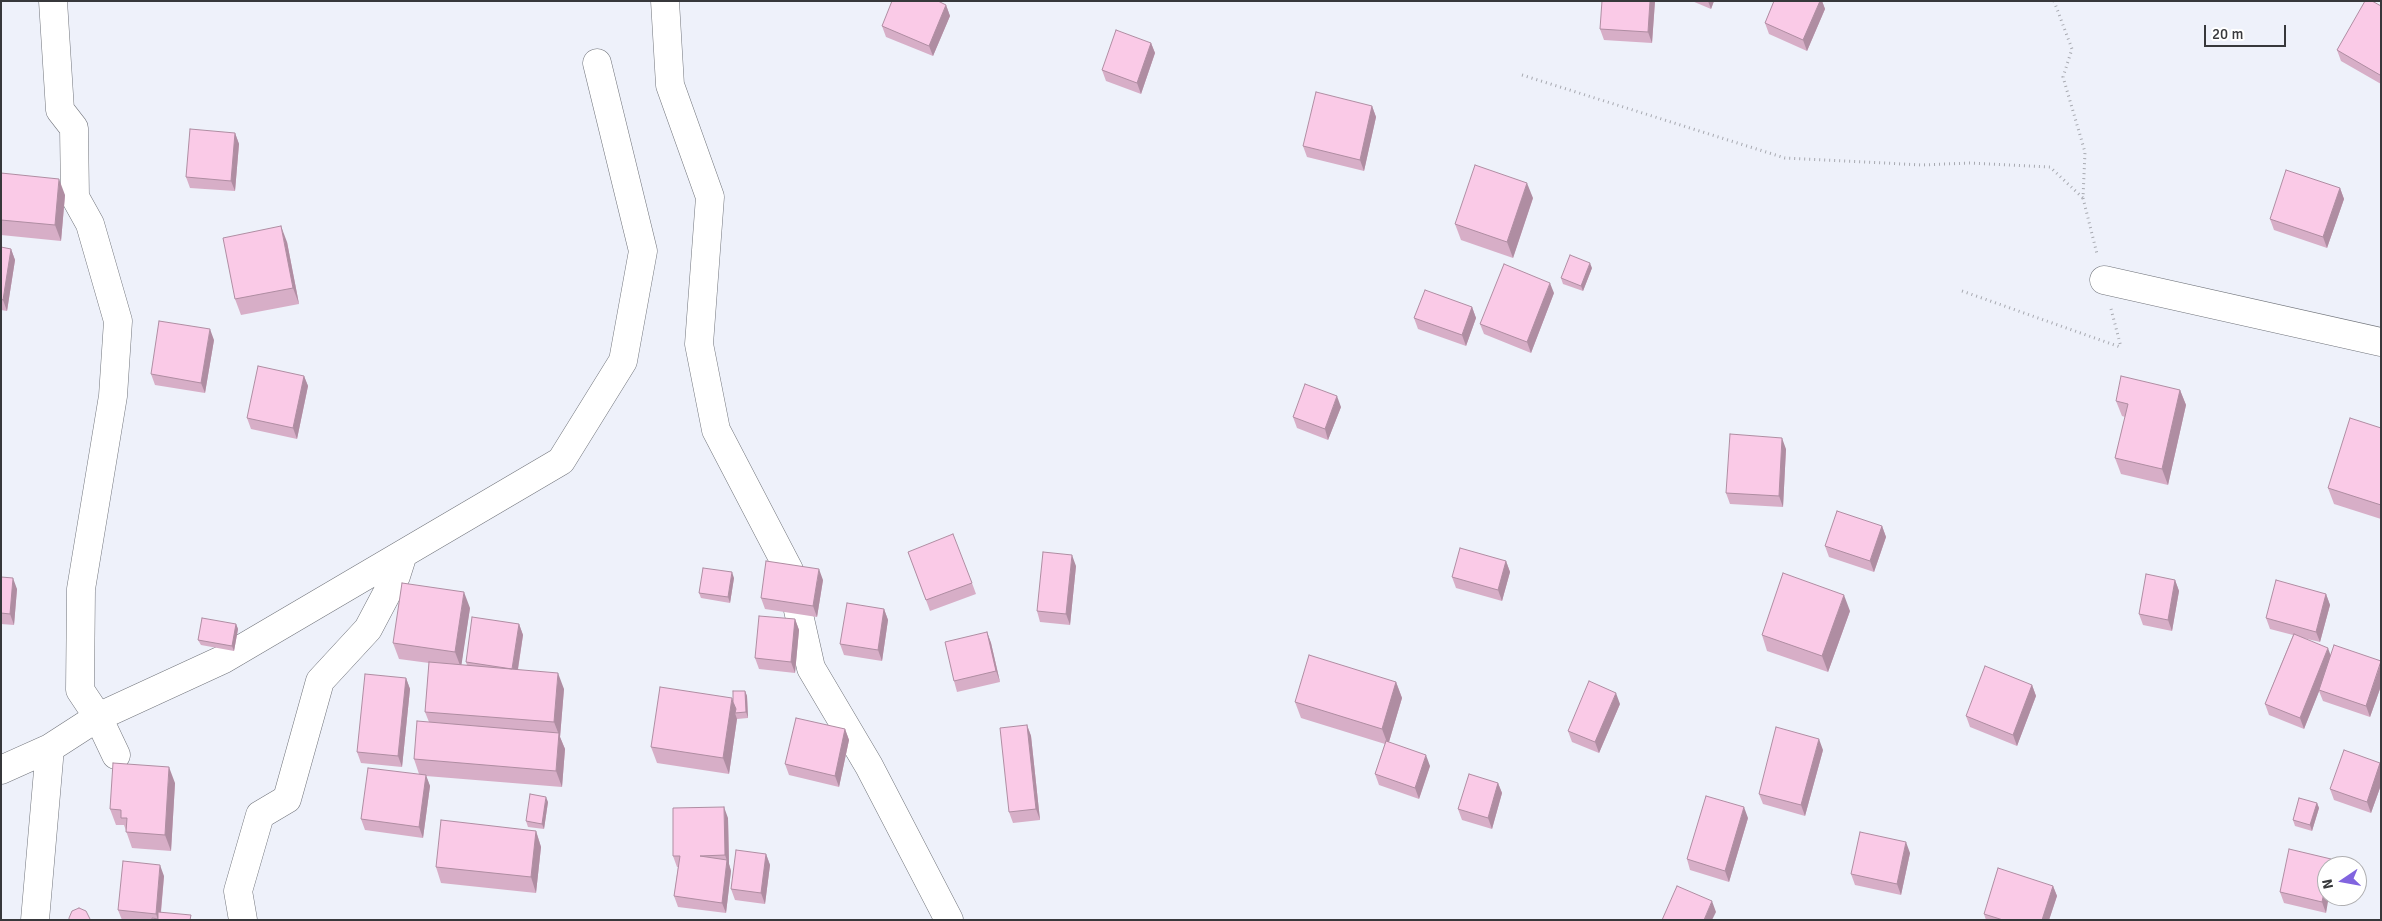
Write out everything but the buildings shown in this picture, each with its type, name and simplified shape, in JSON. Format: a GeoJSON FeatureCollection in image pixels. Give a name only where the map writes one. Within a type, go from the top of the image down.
{"type":"FeatureCollection","features":[{"type":"Feature","properties":{"kind":"street"},"geometry":{"type":"LineString","coordinates":[[53,1],[60,110],[74,128],[75,197],[90,224],[118,321],[113,396],[81,588],[80,690],[98,717],[116,755]]}},
{"type":"Feature","properties":{"kind":"street"},"geometry":{"type":"LineString","coordinates":[[665,1],[670,85],[710,197],[700,344],[716,430],[789,570],[811,668],[869,766],[949,920]]}},
{"type":"Feature","properties":{"kind":"street"},"geometry":{"type":"LineString","coordinates":[[1,770],[50,748],[98,717],[224,659],[560,460],[623,361],[643,251],[597,63]]}},
{"type":"Feature","properties":{"kind":"street"},"geometry":{"type":"LineString","coordinates":[[2104,280],[2381,342]]}},
{"type":"Feature","properties":{"kind":"street"},"geometry":{"type":"LineString","coordinates":[[243,920],[238,891],[260,815],[287,799],[320,681],[368,629],[396,576],[403,554]]}},
{"type":"Feature","properties":{"kind":"street"},"geometry":{"type":"LineString","coordinates":[[35,920],[50,748]]}},
{"type":"Feature","properties":{"kind":"path"},"geometry":{"type":"LineString","coordinates":[[1522,75],[1785,158],[1922,165],[1969,164],[2050,167],[2083,198],[2085,152],[2063,77],[2072,48],[2054,1]]}},
{"type":"Feature","properties":{"kind":"path"},"geometry":{"type":"LineString","coordinates":[[1962,291],[2121,347]]}}]}
